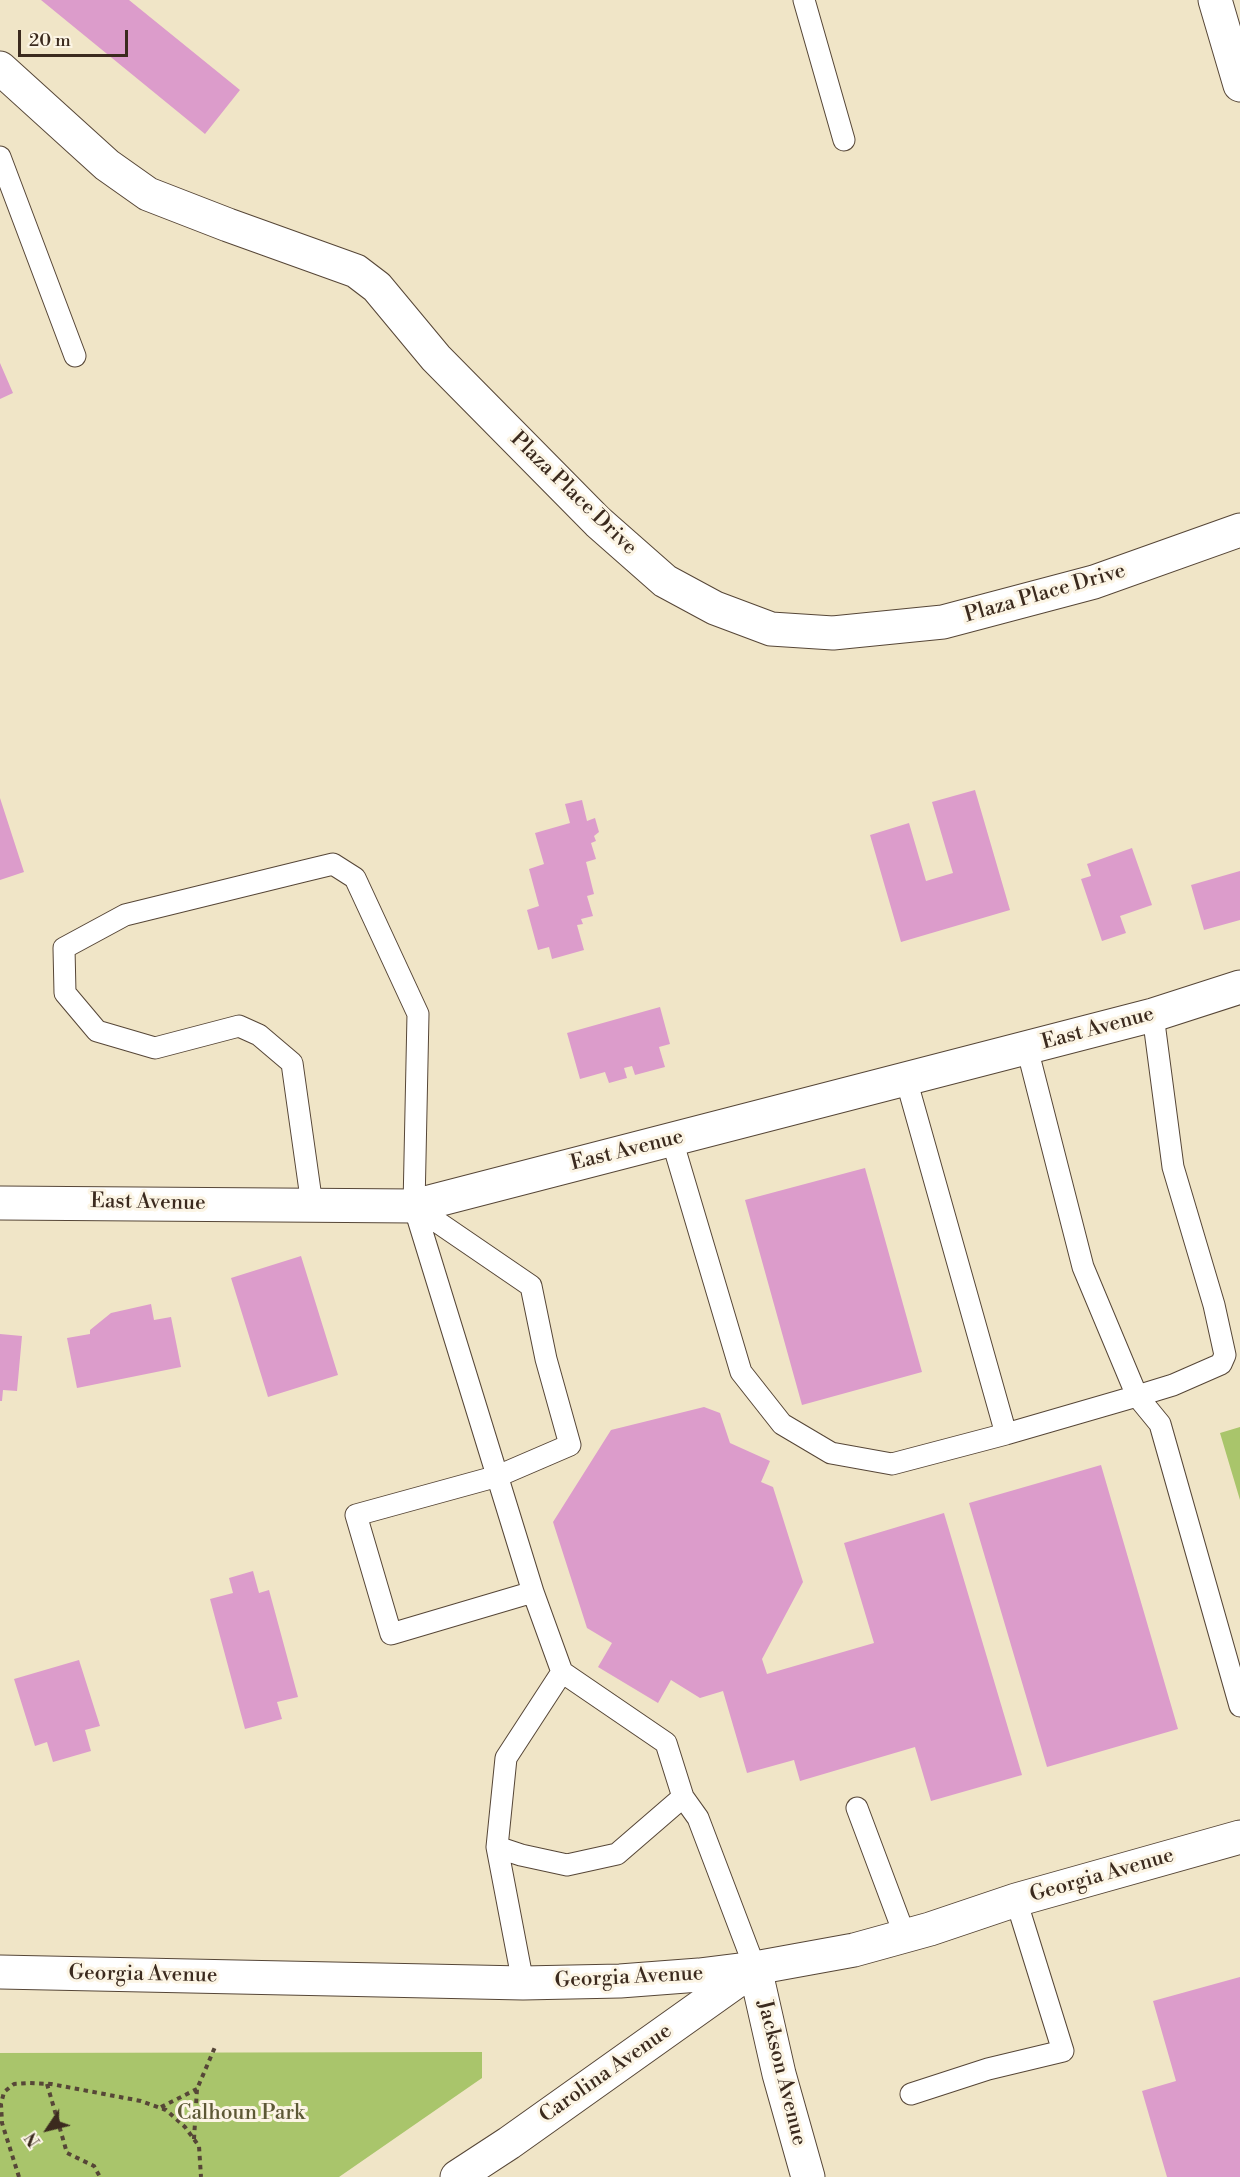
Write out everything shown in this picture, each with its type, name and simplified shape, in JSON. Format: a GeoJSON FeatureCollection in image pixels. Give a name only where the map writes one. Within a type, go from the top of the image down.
{"type":"FeatureCollection","features":[{"type":"Feature","properties":{"kind":"street"},"geometry":{"type":"LineString","coordinates":[[1215,0],[1240,84]]}},
{"type":"Feature","properties":{"kind":"street","name":"Plaza Place Drive"},"geometry":{"type":"LineString","coordinates":[[1,76],[107,165],[148,194],[356,271],[377,287],[435,358],[598,522],[665,581],[715,608],[771,629],[833,633],[943,622],[1094,582],[1240,530]]}},
{"type":"Feature","properties":{"kind":"street","name":"East Avenue"},"geometry":{"type":"LineString","coordinates":[[0,1203],[414,1206],[1153,1015],[1240,987]]}},
{"type":"Feature","properties":{"kind":"street","name":"Georgia Avenue"},"geometry":{"type":"LineString","coordinates":[[0,1972],[523,1983],[620,1982],[755,1968],[854,1950],[1016,1900],[1240,1837]]}},
{"type":"Feature","properties":{"kind":"street","name":"Carolina Avenue"},"geometry":{"type":"LineString","coordinates":[[457,2177],[509,2143],[755,1968]]}},
{"type":"Feature","properties":{"kind":"street","name":"Jackson Avenue"},"geometry":{"type":"LineString","coordinates":[[755,1968],[779,2074],[808,2177]]}},
{"type":"Feature","properties":{"kind":"lane"},"geometry":{"type":"LineString","coordinates":[[804,0],[844,140]]}},
{"type":"Feature","properties":{"kind":"lane"},"geometry":{"type":"LineString","coordinates":[[0,157],[75,356]]}},
{"type":"Feature","properties":{"kind":"lane"},"geometry":{"type":"LineString","coordinates":[[312,1205],[292,1063],[259,1035],[239,1026],[155,1048],[97,1031],[65,993],[64,948],[125,915],[333,864],[355,878],[418,1014],[414,1206],[533,1592],[562,1672],[666,1743],[683,1797],[698,1818],[755,1968]]}},
{"type":"Feature","properties":{"kind":"lane"},"geometry":{"type":"LineString","coordinates":[[672,1140],[741,1372],[782,1424],[831,1453],[892,1464],[1137,1396],[1204,1373],[1221,1364],[1225,1355],[1214,1305],[1173,1167],[1153,1015]]}},
{"type":"Feature","properties":{"kind":"lane"},"geometry":{"type":"LineString","coordinates":[[1027,1048],[1083,1267],[1137,1396],[1160,1424],[1240,1706]]}},
{"type":"Feature","properties":{"kind":"lane"},"geometry":{"type":"LineString","coordinates":[[906,1079],[1006,1434]]}},
{"type":"Feature","properties":{"kind":"lane"},"geometry":{"type":"LineString","coordinates":[[414,1206],[531,1286],[546,1359],[570,1445],[498,1476],[356,1515],[371,1571],[391,1634],[533,1592]]}},
{"type":"Feature","properties":{"kind":"lane"},"geometry":{"type":"LineString","coordinates":[[523,1983],[497,1847],[506,1758],[562,1672]]}},
{"type":"Feature","properties":{"kind":"lane"},"geometry":{"type":"LineString","coordinates":[[497,1847],[567,1865],[617,1854],[683,1797]]}},
{"type":"Feature","properties":{"kind":"lane"},"geometry":{"type":"LineString","coordinates":[[857,1808],[905,1936]]}},
{"type":"Feature","properties":{"kind":"lane"},"geometry":{"type":"LineString","coordinates":[[911,2094],[988,2069],[1064,2051],[1016,1900]]}},
{"type":"Feature","properties":{"kind":"path"},"geometry":{"type":"LineString","coordinates":[[194,2139],[197,2089],[215,2046]]}},
{"type":"Feature","properties":{"kind":"path"},"geometry":{"type":"LineString","coordinates":[[18,2177],[2,2123],[1,2104],[4,2092],[14,2084],[47,2084],[141,2101],[161,2108],[185,2127],[199,2146],[201,2177]]}},
{"type":"Feature","properties":{"kind":"path"},"geometry":{"type":"LineString","coordinates":[[47,2084],[67,2153],[94,2166],[100,2177]]}},
{"type":"Feature","properties":{"kind":"path"},"geometry":{"type":"LineString","coordinates":[[161,2108],[197,2089]]}},
{"type":"Feature","properties":{"kind":"green space"},"geometry":{"type":"Polygon","coordinates":[[[1240,1427],[1240,1500],[1220,1433],[1240,1427]]]}},
{"type":"Feature","properties":{"kind":"green space","name":"Calhoun Park"},"geometry":{"type":"Polygon","coordinates":[[[482,2052],[482,2078],[339,2177],[0,2177],[0,2053],[482,2052]]]}},
{"type":"Feature","properties":{"kind":"building"},"geometry":{"type":"Polygon","coordinates":[[[41,0],[129,0],[240,90],[205,134],[41,0]]]}},
{"type":"Feature","properties":{"kind":"building"},"geometry":{"type":"Polygon","coordinates":[[[0,363],[13,393],[0,399],[0,363]]]}},
{"type":"Feature","properties":{"kind":"building"},"geometry":{"type":"Polygon","coordinates":[[[975,790],[1010,910],[901,942],[870,835],[909,823],[926,881],[953,873],[932,802],[975,790]]]}},
{"type":"Feature","properties":{"kind":"building"},"geometry":{"type":"Polygon","coordinates":[[[0,798],[24,872],[0,880],[0,798]]]}},
{"type":"Feature","properties":{"kind":"building"},"geometry":{"type":"Polygon","coordinates":[[[582,800],[587,821],[595,818],[599,832],[594,836],[596,841],[591,843],[596,859],[586,862],[594,894],[587,896],[593,916],[581,919],[583,924],[577,925],[584,950],[552,959],[549,947],[538,950],[527,910],[539,906],[529,869],[544,864],[535,833],[570,823],[565,804],[582,800]]]}},
{"type":"Feature","properties":{"kind":"building"},"geometry":{"type":"Polygon","coordinates":[[[1132,848],[1152,905],[1120,916],[1126,933],[1102,941],[1081,879],[1091,876],[1087,864],[1132,848]]]}},
{"type":"Feature","properties":{"kind":"building"},"geometry":{"type":"Polygon","coordinates":[[[1240,871],[1240,920],[1204,930],[1191,885],[1240,871]]]}},
{"type":"Feature","properties":{"kind":"building"},"geometry":{"type":"Polygon","coordinates":[[[660,1007],[670,1044],[659,1047],[665,1067],[635,1075],[632,1066],[624,1068],[627,1078],[609,1083],[605,1072],[580,1079],[567,1033],[660,1007]]]}},
{"type":"Feature","properties":{"kind":"building"},"geometry":{"type":"Polygon","coordinates":[[[865,1168],[922,1372],[802,1405],[745,1200],[865,1168]]]}},
{"type":"Feature","properties":{"kind":"building"},"geometry":{"type":"Polygon","coordinates":[[[301,1256],[338,1375],[268,1397],[231,1278],[301,1256]]]}},
{"type":"Feature","properties":{"kind":"building"},"geometry":{"type":"Polygon","coordinates":[[[151,1304],[154,1320],[171,1317],[181,1367],[77,1388],[67,1338],[90,1334],[90,1330],[111,1313],[151,1304]]]}},
{"type":"Feature","properties":{"kind":"building"},"geometry":{"type":"Polygon","coordinates":[[[0,1334],[22,1336],[17,1391],[3,1390],[2,1401],[0,1401],[0,1334]]]}},
{"type":"Feature","properties":{"kind":"building"},"geometry":{"type":"Polygon","coordinates":[[[704,1407],[720,1413],[730,1443],[770,1461],[761,1482],[773,1487],[803,1582],[762,1659],[767,1674],[874,1643],[844,1543],[944,1513],[1022,1775],[931,1801],[915,1747],[800,1781],[794,1760],[747,1773],[723,1691],[700,1698],[671,1680],[658,1703],[598,1667],[612,1643],[587,1628],[553,1522],[611,1430],[704,1407]]]}},
{"type":"Feature","properties":{"kind":"building"},"geometry":{"type":"Polygon","coordinates":[[[1101,1465],[1178,1729],[1047,1767],[969,1503],[1101,1465]]]}},
{"type":"Feature","properties":{"kind":"building"},"geometry":{"type":"Polygon","coordinates":[[[253,1571],[259,1593],[269,1590],[298,1697],[277,1702],[282,1719],[245,1729],[210,1599],[233,1593],[229,1578],[253,1571]]]}},
{"type":"Feature","properties":{"kind":"building"},"geometry":{"type":"Polygon","coordinates":[[[79,1660],[100,1726],[85,1730],[91,1751],[53,1762],[47,1742],[35,1746],[14,1679],[79,1660]]]}},
{"type":"Feature","properties":{"kind":"building"},"geometry":{"type":"Polygon","coordinates":[[[1240,1977],[1240,2177],[1167,2177],[1142,2091],[1176,2081],[1153,2001],[1240,1977]]]}}]}
